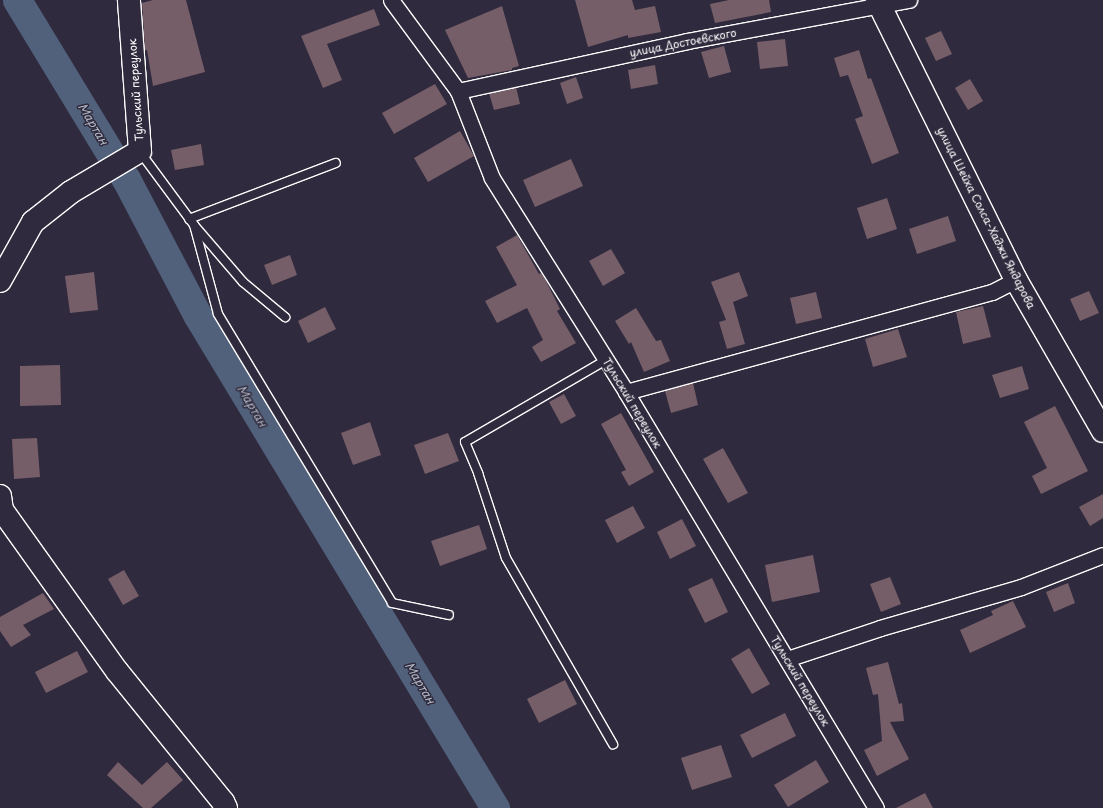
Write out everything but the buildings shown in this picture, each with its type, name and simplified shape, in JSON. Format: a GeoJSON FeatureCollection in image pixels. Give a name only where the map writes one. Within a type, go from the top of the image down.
{"type":"FeatureCollection","features":[{"type":"Feature","properties":{"kind":"street","name":"Тульский переулок"},"geometry":{"type":"LineString","coordinates":[[0,281],[33,222],[71,192],[140,152],[129,0]]}},
{"type":"Feature","properties":{"kind":"street","name":"Тульский переулок"},"geometry":{"type":"LineString","coordinates":[[391,0],[458,92],[492,178],[626,392],[876,808]]}},
{"type":"Feature","properties":{"kind":"street","name":"улица Достоевского"},"geometry":{"type":"LineString","coordinates":[[458,92],[687,41],[878,3],[909,0]]}},
{"type":"Feature","properties":{"kind":"street","name":"улица Шейха Солса-Хаджи Яндарова"},"geometry":{"type":"LineString","coordinates":[[878,3],[1016,280],[1103,431]]}},
{"type":"Feature","properties":{"kind":"street"},"geometry":{"type":"LineString","coordinates":[[626,392],[992,292],[1016,280]]}},
{"type":"Feature","properties":{"kind":"street"},"geometry":{"type":"LineString","coordinates":[[0,496],[2,510],[117,671],[223,802],[226,808]]}},
{"type":"Feature","properties":{"kind":"street"},"geometry":{"type":"LineString","coordinates":[[787,659],[880,628],[1021,587],[1103,555]]}},
{"type":"Feature","properties":{"kind":"lane"},"geometry":{"type":"LineString","coordinates":[[140,152],[191,222],[243,282],[285,317]]}},
{"type":"Feature","properties":{"kind":"lane"},"geometry":{"type":"LineString","coordinates":[[191,222],[336,163]]}},
{"type":"Feature","properties":{"kind":"lane"},"geometry":{"type":"LineString","coordinates":[[191,222],[218,314],[392,603],[448,615]]}},
{"type":"Feature","properties":{"kind":"lane"},"geometry":{"type":"LineString","coordinates":[[606,360],[465,442],[478,473],[506,558],[613,744]]}},
{"type":"Feature","properties":{"kind":"waterway","name":"Мартан"},"geometry":{"type":"LineString","coordinates":[[17,0],[126,179],[198,316],[495,808]]}}]}
